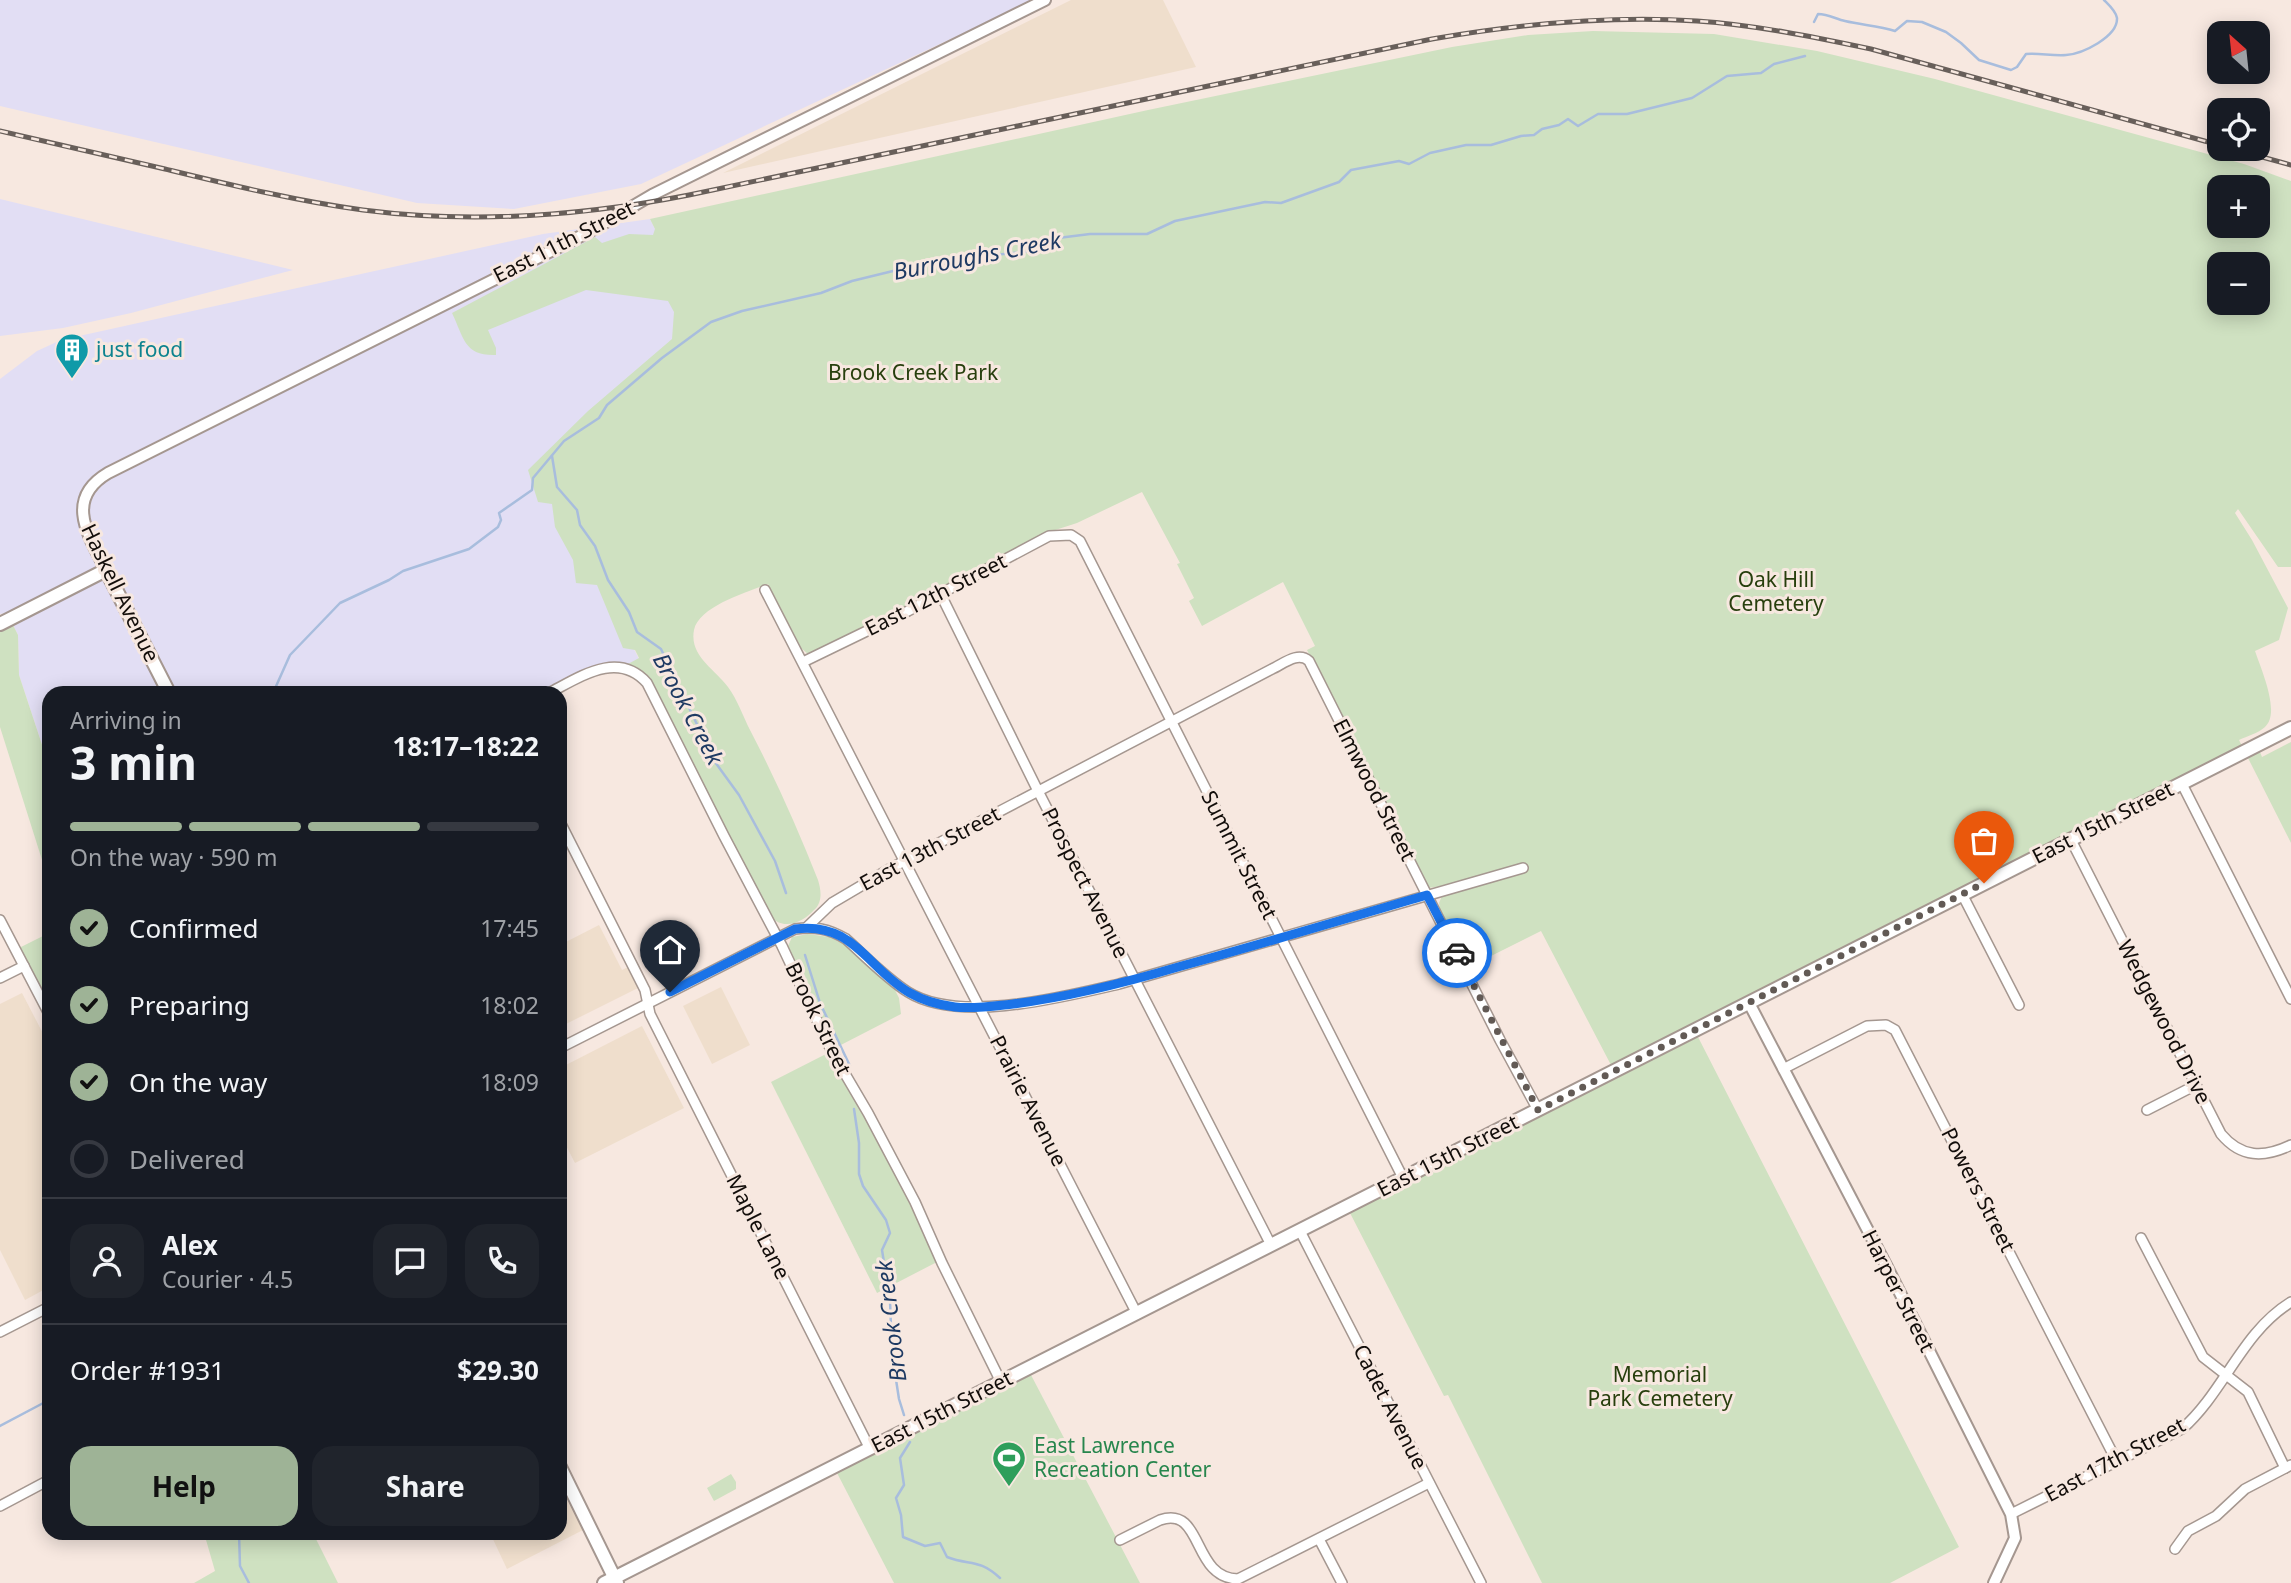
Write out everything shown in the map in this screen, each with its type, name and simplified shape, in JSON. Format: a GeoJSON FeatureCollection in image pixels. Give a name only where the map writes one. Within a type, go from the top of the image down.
{"type":"FeatureCollection","features":[{"type":"Feature","properties":{"kind":"main road"},"geometry":{"type":"LineString","coordinates":[[0,624],[106,570]]}},
{"type":"Feature","properties":{"kind":"main road","name":"Haskell Avenue"},"geometry":{"type":"LineString","coordinates":[[106,570],[165,686]]}},
{"type":"Feature","properties":{"kind":"main road","name":"East 15th Street"},"geometry":{"type":"LineString","coordinates":[[612,1581],[2291,728]]}},
{"type":"Feature","properties":{"kind":"main road"},"geometry":{"type":"LineString","coordinates":[[567,1482],[612,1581]]}},
{"type":"Feature","properties":{"kind":"street","name":"East 11th Street"},"geometry":{"type":"LineString","coordinates":[[89,491],[99,478],[108,472],[589,232],[652,195],[1045,0]]}},
{"type":"Feature","properties":{"kind":"street","name":"Haskell Avenue"},"geometry":{"type":"LineString","coordinates":[[89,491],[85,498],[83,520],[106,570]]}},
{"type":"Feature","properties":{"kind":"street","name":"East 12th Street"},"geometry":{"type":"LineString","coordinates":[[803,662],[1049,536],[1071,535]]}},
{"type":"Feature","properties":{"kind":"street","name":"Summit Street"},"geometry":{"type":"LineString","coordinates":[[1071,535],[1085,547],[1404,1178]]}},
{"type":"Feature","properties":{"kind":"street","name":"Prairie Avenue"},"geometry":{"type":"LineString","coordinates":[[765,590],[1136,1314]]}},
{"type":"Feature","properties":{"kind":"street","name":"Prospect Avenue"},"geometry":{"type":"LineString","coordinates":[[940,593],[1038,791],[1271,1245]]}},
{"type":"Feature","properties":{"kind":"street","name":"East 13th Street"},"geometry":{"type":"LineString","coordinates":[[567,1044],[778,937],[807,927],[831,903],[904,861],[1272,669],[1299,656],[1305,657]]}},
{"type":"Feature","properties":{"kind":"street","name":"Elmwood Street"},"geometry":{"type":"LineString","coordinates":[[1305,657],[1538,1110]]}},
{"type":"Feature","properties":{"kind":"street","name":"Brook Street"},"geometry":{"type":"LineString","coordinates":[[563,686],[600,668],[623,667],[637,673],[647,682],[778,937],[836,1061],[868,1113],[915,1202],[1001,1382]]}},
{"type":"Feature","properties":{"kind":"street"},"geometry":{"type":"LineString","coordinates":[[2182,783],[2291,999]]}},
{"type":"Feature","properties":{"kind":"street","name":"Maple Lane"},"geometry":{"type":"LineString","coordinates":[[567,836],[645,990],[650,1014],[870,1449]]}},
{"type":"Feature","properties":{"kind":"street","name":"Wedgewood Drive"},"geometry":{"type":"LineString","coordinates":[[2071,839],[2221,1134],[2239,1150],[2258,1155],[2269,1154],[2291,1145]]}},
{"type":"Feature","properties":{"kind":"street"},"geometry":{"type":"LineString","coordinates":[[807,927],[824,929],[846,939],[908,992],[923,1000],[954,1007],[979,1007],[1064,996],[1136,979],[1523,868]]}},
{"type":"Feature","properties":{"kind":"street"},"geometry":{"type":"LineString","coordinates":[[1962,894],[2019,1005]]}},
{"type":"Feature","properties":{"kind":"street"},"geometry":{"type":"LineString","coordinates":[[0,920],[42,1001]]}},
{"type":"Feature","properties":{"kind":"street"},"geometry":{"type":"LineString","coordinates":[[0,978],[24,966]]}},
{"type":"Feature","properties":{"kind":"street","name":"Harper Street"},"geometry":{"type":"LineString","coordinates":[[1749,1003],[1893,1279],[2011,1514],[2015,1538],[1994,1583]]}},
{"type":"Feature","properties":{"kind":"street","name":"Powers Street"},"geometry":{"type":"LineString","coordinates":[[1783,1069],[1867,1026],[1886,1025],[1895,1030],[2116,1460]]}},
{"type":"Feature","properties":{"kind":"street"},"geometry":{"type":"LineString","coordinates":[[2147,1110],[2196,1085]]}},
{"type":"Feature","properties":{"kind":"street","name":"Cadet Avenue"},"geometry":{"type":"LineString","coordinates":[[1300,1231],[1480,1583]]}},
{"type":"Feature","properties":{"kind":"street"},"geometry":{"type":"LineString","coordinates":[[2141,1238],[2203,1357],[2248,1392],[2288,1466],[2245,1489],[2216,1516],[2188,1531],[2175,1549]]}},
{"type":"Feature","properties":{"kind":"street","name":"East 17th Street"},"geometry":{"type":"LineString","coordinates":[[2011,1514],[2182,1429],[2201,1411],[2249,1338],[2291,1302]]}},
{"type":"Feature","properties":{"kind":"street"},"geometry":{"type":"LineString","coordinates":[[0,1332],[42,1311]]}},
{"type":"Feature","properties":{"kind":"street"},"geometry":{"type":"LineString","coordinates":[[1120,1540],[1167,1517],[1180,1519],[1190,1528],[1214,1572],[1222,1577],[1238,1580],[1429,1483]]}},
{"type":"Feature","properties":{"kind":"street"},"geometry":{"type":"LineString","coordinates":[[0,1506],[42,1484]]}},
{"type":"Feature","properties":{"kind":"street"},"geometry":{"type":"LineString","coordinates":[[1319,1539],[1342,1583]]}},
{"type":"Feature","properties":{"kind":"shaded area"},"geometry":{"type":"Polygon","coordinates":[[[0,0],[1034,0],[641,184],[514,209],[417,203],[0,106],[0,0]]]}},
{"type":"Feature","properties":{"kind":"shaded area"},"geometry":{"type":"Polygon","coordinates":[[[1071,0],[1163,0],[1196,67],[723,173],[1071,0]]]}},
{"type":"Feature","properties":{"kind":"shaded area"},"geometry":{"type":"Polygon","coordinates":[[[0,199],[293,270],[131,313],[63,328],[0,336],[0,199]]]}},
{"type":"Feature","properties":{"kind":"shaded area"},"geometry":{"type":"Polygon","coordinates":[[[650,219],[709,332],[549,480],[639,659],[628,664],[612,662],[598,665],[555,686],[42,686],[42,745],[19,675],[18,635],[7,613],[0,614],[0,379],[37,351],[61,340],[543,234],[650,219]]]}},
{"type":"Feature","properties":{"kind":"shaded area"},"geometry":{"type":"Polygon","coordinates":[[[599,925],[622,970],[632,965],[642,986],[567,1024],[567,941],[599,925]]]}},
{"type":"Feature","properties":{"kind":"shaded area"},"geometry":{"type":"Polygon","coordinates":[[[721,987],[750,1045],[712,1064],[683,1006],[721,987]]]}},
{"type":"Feature","properties":{"kind":"shaded area"},"geometry":{"type":"Polygon","coordinates":[[[22,993],[42,1032],[42,1291],[25,1300],[0,1250],[0,1004],[22,993]]]}},
{"type":"Feature","properties":{"kind":"shaded area"},"geometry":{"type":"Polygon","coordinates":[[[642,1026],[684,1108],[575,1163],[567,1148],[567,1064],[642,1026]]]}},
{"type":"Feature","properties":{"kind":"shaded area"},"geometry":{"type":"Polygon","coordinates":[[[567,1500],[583,1530],[567,1538],[567,1500]]]}},
{"type":"Feature","properties":{"kind":"shaded area"},"geometry":{"type":"Polygon","coordinates":[[[493,1540],[564,1540],[507,1569],[493,1540]]]}},
{"type":"Feature","properties":{"kind":"green space"},"geometry":{"type":"Polygon","coordinates":[[[1593,31],[1714,34],[1817,51],[1935,79],[2207,154],[2207,161],[2233,161],[2291,181],[2291,567],[2278,567],[2238,509],[2235,513],[2288,608],[2279,640],[2255,651],[2270,702],[2271,712],[2265,727],[2239,740],[2242,746],[1611,1065],[1541,931],[1469,967],[1440,909],[1442,896],[1524,872],[1521,863],[1428,888],[1307,650],[1315,646],[1283,582],[1202,626],[1189,601],[1194,598],[1177,564],[1180,563],[1142,492],[1077,523],[1046,533],[900,611],[808,654],[801,648],[768,584],[725,601],[698,621],[694,630],[695,647],[737,702],[786,804],[819,884],[820,900],[810,914],[791,924],[776,921],[759,898],[652,682],[645,674],[628,664],[639,658],[635,650],[623,648],[597,585],[576,583],[573,560],[555,527],[552,504],[538,502],[528,470],[588,411],[672,339],[674,312],[668,301],[586,290],[488,330],[496,348],[496,355],[485,355],[471,349],[452,313],[595,237],[602,243],[629,234],[653,235],[655,229],[650,219],[1148,110],[1452,47],[1528,35],[1593,31]]]}},
{"type":"Feature","properties":{"kind":"green space"},"geometry":{"type":"Polygon","coordinates":[[[13,625],[18,635],[19,675],[42,745],[42,860],[0,727],[0,631],[13,625]]]}},
{"type":"Feature","properties":{"kind":"green space"},"geometry":{"type":"Polygon","coordinates":[[[2291,742],[2291,843],[2248,758],[2260,752],[2262,757],[2291,742]]]}},
{"type":"Feature","properties":{"kind":"green space"},"geometry":{"type":"Polygon","coordinates":[[[808,934],[829,937],[845,945],[894,988],[899,998],[901,1014],[835,1048],[788,946],[792,937],[808,934]]]}},
{"type":"Feature","properties":{"kind":"green space"},"geometry":{"type":"Polygon","coordinates":[[[42,936],[42,992],[19,948],[42,936]]]}},
{"type":"Feature","properties":{"kind":"green space","name":"Memorial Park Cemetery"},"geometry":{"type":"Polygon","coordinates":[[[1698,1037],[1959,1547],[1890,1583],[1542,1583],[1448,1395],[1444,1396],[1350,1213],[1698,1037]]]}},
{"type":"Feature","properties":{"kind":"green space"},"geometry":{"type":"Polygon","coordinates":[[[828,1053],[912,1207],[937,1262],[877,1293],[771,1082],[828,1053]]]}},
{"type":"Feature","properties":{"kind":"green space"},"geometry":{"type":"Polygon","coordinates":[[[1031,1375],[1140,1583],[894,1583],[837,1473],[1031,1375]]]}},
{"type":"Feature","properties":{"kind":"green space"},"geometry":{"type":"Polygon","coordinates":[[[731,1474],[736,1482],[736,1489],[714,1501],[707,1488],[731,1474]]]}},
{"type":"Feature","properties":{"kind":"green space"},"geometry":{"type":"Polygon","coordinates":[[[206,1540],[316,1540],[338,1583],[194,1583],[215,1571],[206,1540]]]}},
{"type":"Feature","properties":{"kind":"waterway","name":"Burroughs Creek"},"geometry":{"type":"LineString","coordinates":[[1814,22],[1818,14],[1822,14],[1895,31],[1907,21],[1922,22],[1946,32],[1979,60],[2011,70],[2017,67],[2026,54],[2073,54],[2106,38],[2116,25],[2117,18],[2104,0]]}},
{"type":"Feature","properties":{"kind":"waterway","name":"Burroughs Creek"},"geometry":{"type":"LineString","coordinates":[[276,686],[290,655],[340,603],[403,571],[469,549],[498,527],[501,520],[499,513],[532,490],[533,478],[564,441],[599,418],[607,405],[662,358],[711,322],[742,311],[821,293],[852,281],[893,271],[1031,251],[1042,240],[1090,234],[1147,234],[1175,221],[1265,202],[1281,203],[1339,182],[1351,170],[1399,161],[1409,164],[1430,153],[1466,145],[1491,145],[1534,135],[1568,119],[1578,126],[1598,114],[1627,114],[1692,98],[1727,76],[1761,73],[1774,64],[1805,56]]}},
{"type":"Feature","properties":{"kind":"waterway","name":"Brook Creek"},"geometry":{"type":"LineString","coordinates":[[552,456],[557,487],[577,510],[580,525],[595,546],[608,580],[629,612],[637,632],[661,649],[715,762],[739,795],[775,861],[786,893]]}},
{"type":"Feature","properties":{"kind":"waterway","name":"Brook Creek"},"geometry":{"type":"LineString","coordinates":[[805,955],[820,1003],[850,1066]]}},
{"type":"Feature","properties":{"kind":"waterway","name":"Brook Creek"},"geometry":{"type":"LineString","coordinates":[[854,1109],[859,1143],[859,1174],[863,1186],[886,1220],[890,1233],[882,1250],[890,1300],[892,1354],[904,1415]]}},
{"type":"Feature","properties":{"kind":"waterway"},"geometry":{"type":"LineString","coordinates":[[0,1426],[42,1404]]}},
{"type":"Feature","properties":{"kind":"waterway","name":"Brook Creek"},"geometry":{"type":"LineString","coordinates":[[910,1442],[900,1458],[904,1485],[896,1498],[903,1537],[925,1546],[940,1543],[947,1557],[980,1565],[1000,1578]]}},
{"type":"Feature","properties":{"kind":"waterway","name":"Burroughs Creek"},"geometry":{"type":"LineString","coordinates":[[239,1540],[240,1566],[249,1583]]}},
{"type":"Feature","properties":{"kind":"railway"},"geometry":{"type":"LineString","coordinates":[[0,131],[264,192],[338,206],[445,217],[527,216],[608,208],[689,195],[1432,39],[1531,25],[1664,19],[1741,25],[1871,49],[2207,142]]}},
{"type":"Feature","properties":{"kind":"railway"},"geometry":{"type":"LineString","coordinates":[[2270,159],[2291,165]]}},
{"type":"Feature","properties":{"kind":"way so far"},"geometry":{"type":"LineString","coordinates":[[1457,953],[1538,1110],[1984,883]]}},
{"type":"Feature","properties":{"kind":"place","name":"just food"},"geometry":{"type":"Point","coordinates":[72,380]}},
{"type":"Feature","properties":{"kind":"place","name":"East Lawrence Recreation Center"},"geometry":{"type":"Point","coordinates":[1009,1488]}},
{"type":"Feature","properties":{"kind":"route"},"geometry":{"type":"LineString","coordinates":[[670,992],[795,929],[815,927],[846,939],[895,982],[923,1000],[954,1007],[995,1006],[1090,991],[1149,976],[1427,895],[1457,953]]}},
{"type":"Feature","properties":{"kind":"park label","name":"Brook Creek Park"},"geometry":{"type":"Point","coordinates":[913,373]}},
{"type":"Feature","properties":{"kind":"park label","name":"Oak Hill Cemetery"},"geometry":{"type":"Point","coordinates":[1776,592]}}]}
